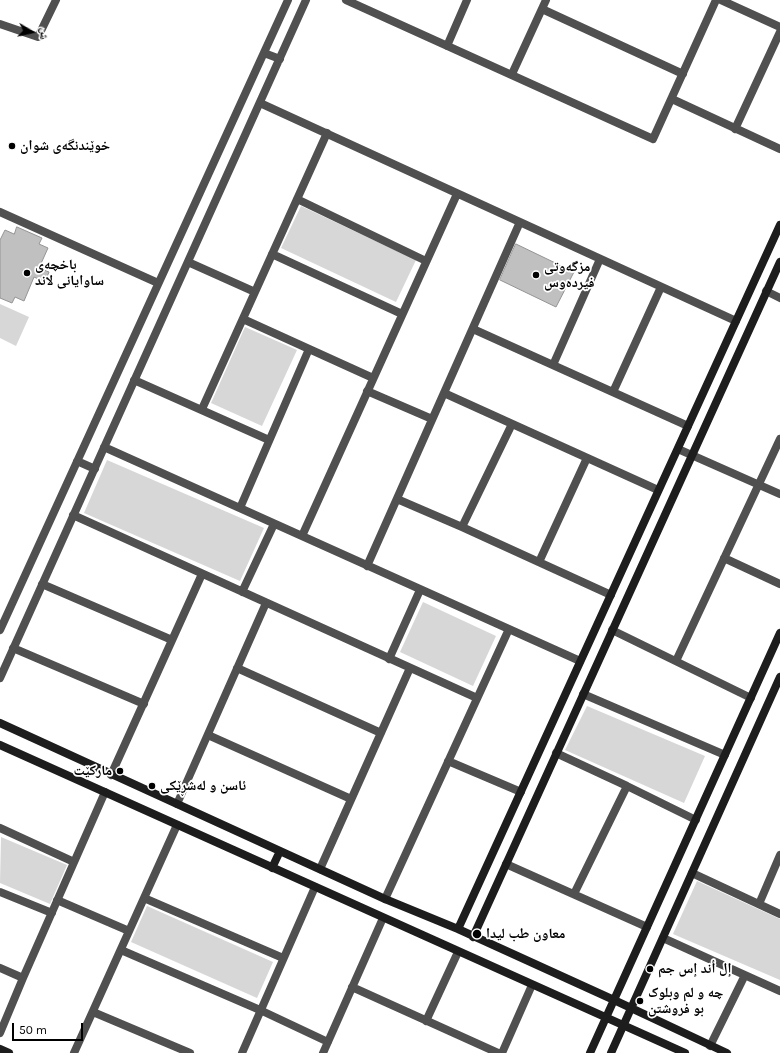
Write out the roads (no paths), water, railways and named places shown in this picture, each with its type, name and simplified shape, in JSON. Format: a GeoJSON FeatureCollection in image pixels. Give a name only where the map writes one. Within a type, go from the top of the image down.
{"type":"FeatureCollection","features":[{"type":"Feature","properties":{"kind":"street"},"geometry":{"type":"LineString","coordinates":[[0,24],[38,37],[56,0]]}},
{"type":"Feature","properties":{"kind":"street"},"geometry":{"type":"LineString","coordinates":[[0,630],[288,0]]}},
{"type":"Feature","properties":{"kind":"street"},"geometry":{"type":"LineString","coordinates":[[0,678],[306,0]]}},
{"type":"Feature","properties":{"kind":"street"},"geometry":{"type":"LineString","coordinates":[[346,0],[653,139],[716,0]]}},
{"type":"Feature","properties":{"kind":"street"},"geometry":{"type":"LineString","coordinates":[[447,46],[468,0]]}},
{"type":"Feature","properties":{"kind":"street"},"geometry":{"type":"LineString","coordinates":[[512,74],[546,0]]}},
{"type":"Feature","properties":{"kind":"street"},"geometry":{"type":"LineString","coordinates":[[722,0],[780,27]]}},
{"type":"Feature","properties":{"kind":"street"},"geometry":{"type":"LineString","coordinates":[[542,9],[683,74]]}},
{"type":"Feature","properties":{"kind":"street"},"geometry":{"type":"LineString","coordinates":[[735,129],[780,32]]}},
{"type":"Feature","properties":{"kind":"street"},"geometry":{"type":"LineString","coordinates":[[264,53],[280,59]]}},
{"type":"Feature","properties":{"kind":"street"},"geometry":{"type":"LineString","coordinates":[[672,99],[780,149]]}},
{"type":"Feature","properties":{"kind":"street"},"geometry":{"type":"LineString","coordinates":[[260,103],[736,321]]}},
{"type":"Feature","properties":{"kind":"street"},"geometry":{"type":"LineString","coordinates":[[202,409],[327,134]]}},
{"type":"Feature","properties":{"kind":"street"},"geometry":{"type":"LineString","coordinates":[[302,536],[457,194]]}},
{"type":"Feature","properties":{"kind":"street"},"geometry":{"type":"LineString","coordinates":[[297,199],[426,261]]}},
{"type":"Feature","properties":{"kind":"street"},"geometry":{"type":"LineString","coordinates":[[0,212],[158,283]]}},
{"type":"Feature","properties":{"kind":"street"},"geometry":{"type":"LineString","coordinates":[[367,566],[520,222]]}},
{"type":"Feature","properties":{"kind":"street"},"geometry":{"type":"LineString","coordinates":[[458,930],[780,224]]}},
{"type":"Feature","properties":{"kind":"street"},"geometry":{"type":"LineString","coordinates":[[272,254],[402,314]]}},
{"type":"Feature","properties":{"kind":"street"},"geometry":{"type":"LineString","coordinates":[[553,365],[600,259]]}},
{"type":"Feature","properties":{"kind":"street"},"geometry":{"type":"LineString","coordinates":[[188,262],[255,292]]}},
{"type":"Feature","properties":{"kind":"street"},"geometry":{"type":"LineString","coordinates":[[473,937],[780,262]]}},
{"type":"Feature","properties":{"kind":"street"},"geometry":{"type":"LineString","coordinates":[[613,392],[661,287]]}},
{"type":"Feature","properties":{"kind":"street"},"geometry":{"type":"LineString","coordinates":[[766,292],[780,298]]}},
{"type":"Feature","properties":{"kind":"street"},"geometry":{"type":"LineString","coordinates":[[243,319],[373,378]]}},
{"type":"Feature","properties":{"kind":"street"},"geometry":{"type":"LineString","coordinates":[[473,328],[688,426]]}},
{"type":"Feature","properties":{"kind":"street"},"geometry":{"type":"LineString","coordinates":[[240,508],[309,349]]}},
{"type":"Feature","properties":{"kind":"street"},"geometry":{"type":"LineString","coordinates":[[134,380],[269,440]]}},
{"type":"Feature","properties":{"kind":"street"},"geometry":{"type":"LineString","coordinates":[[367,391],[432,419]]}},
{"type":"Feature","properties":{"kind":"street"},"geometry":{"type":"LineString","coordinates":[[444,393],[658,490]]}},
{"type":"Feature","properties":{"kind":"street"},"geometry":{"type":"LineString","coordinates":[[462,526],[512,424]]}},
{"type":"Feature","properties":{"kind":"street"},"geometry":{"type":"LineString","coordinates":[[676,661],[780,439]]}},
{"type":"Feature","properties":{"kind":"street"},"geometry":{"type":"LineString","coordinates":[[104,447],[580,662]]}},
{"type":"Feature","properties":{"kind":"street"},"geometry":{"type":"LineString","coordinates":[[678,449],[780,494]]}},
{"type":"Feature","properties":{"kind":"street"},"geometry":{"type":"LineString","coordinates":[[539,562],[587,458]]}},
{"type":"Feature","properties":{"kind":"street"},"geometry":{"type":"LineString","coordinates":[[77,461],[94,469]]}},
{"type":"Feature","properties":{"kind":"street"},"geometry":{"type":"LineString","coordinates":[[397,499],[462,526],[611,594]]}},
{"type":"Feature","properties":{"kind":"street"},"geometry":{"type":"LineString","coordinates":[[73,515],[477,698]]}},
{"type":"Feature","properties":{"kind":"street"},"geometry":{"type":"LineString","coordinates":[[242,592],[274,524]]}},
{"type":"Feature","properties":{"kind":"street"},"geometry":{"type":"LineString","coordinates":[[724,558],[780,584]]}},
{"type":"Feature","properties":{"kind":"street"},"geometry":{"type":"LineString","coordinates":[[111,775],[202,574]]}},
{"type":"Feature","properties":{"kind":"street"},"geometry":{"type":"LineString","coordinates":[[42,584],[172,640]]}},
{"type":"Feature","properties":{"kind":"street"},"geometry":{"type":"LineString","coordinates":[[389,659],[420,590]]}},
{"type":"Feature","properties":{"kind":"street"},"geometry":{"type":"LineString","coordinates":[[177,804],[266,603]]}},
{"type":"Feature","properties":{"kind":"street"},"geometry":{"type":"LineString","coordinates":[[385,898],[509,629]]}},
{"type":"Feature","properties":{"kind":"street"},"geometry":{"type":"LineString","coordinates":[[612,630],[751,698]]}},
{"type":"Feature","properties":{"kind":"street"},"geometry":{"type":"LineString","coordinates":[[590,1053],[780,633]]}},
{"type":"Feature","properties":{"kind":"street"},"geometry":{"type":"LineString","coordinates":[[13,648],[144,704]]}},
{"type":"Feature","properties":{"kind":"street"},"geometry":{"type":"LineString","coordinates":[[237,668],[381,733]]}},
{"type":"Feature","properties":{"kind":"street"},"geometry":{"type":"LineString","coordinates":[[320,869],[410,668]]}},
{"type":"Feature","properties":{"kind":"street"},"geometry":{"type":"LineString","coordinates":[[611,1053],[780,677]]}},
{"type":"Feature","properties":{"kind":"street"},"geometry":{"type":"LineString","coordinates":[[583,694],[725,755]]}},
{"type":"Feature","properties":{"kind":"street"},"geometry":{"type":"LineString","coordinates":[[0,723],[111,775],[614,1000],[727,1053]]}},
{"type":"Feature","properties":{"kind":"street"},"geometry":{"type":"LineString","coordinates":[[208,734],[351,799]]}},
{"type":"Feature","properties":{"kind":"street"},"geometry":{"type":"LineString","coordinates":[[0,745],[685,1053]]}},
{"type":"Feature","properties":{"kind":"street"},"geometry":{"type":"LineString","coordinates":[[556,753],[696,820]]}},
{"type":"Feature","properties":{"kind":"street"},"geometry":{"type":"LineString","coordinates":[[448,761],[521,792]]}},
{"type":"Feature","properties":{"kind":"street"},"geometry":{"type":"LineString","coordinates":[[574,894],[627,786]]}},
{"type":"Feature","properties":{"kind":"street"},"geometry":{"type":"LineString","coordinates":[[0,1033],[22,978],[105,792]]}},
{"type":"Feature","properties":{"kind":"street"},"geometry":{"type":"LineString","coordinates":[[74,1053],[177,825]]}},
{"type":"Feature","properties":{"kind":"street"},"geometry":{"type":"LineString","coordinates":[[0,828],[74,862]]}},
{"type":"Feature","properties":{"kind":"street"},"geometry":{"type":"LineString","coordinates":[[272,868],[280,851]]}},
{"type":"Feature","properties":{"kind":"street"},"geometry":{"type":"LineString","coordinates":[[759,904],[780,855]]}},
{"type":"Feature","properties":{"kind":"street"},"geometry":{"type":"LineString","coordinates":[[506,864],[647,927]]}},
{"type":"Feature","properties":{"kind":"street"},"geometry":{"type":"LineString","coordinates":[[692,874],[780,914]]}},
{"type":"Feature","properties":{"kind":"street"},"geometry":{"type":"LineString","coordinates":[[242,1053],[314,887]]}},
{"type":"Feature","properties":{"kind":"street"},"geometry":{"type":"LineString","coordinates":[[0,892],[52,912]]}},
{"type":"Feature","properties":{"kind":"street"},"geometry":{"type":"LineString","coordinates":[[144,898],[283,958]]}},
{"type":"Feature","properties":{"kind":"street"},"geometry":{"type":"LineString","coordinates":[[57,900],[129,930]]}},
{"type":"Feature","properties":{"kind":"street"},"geometry":{"type":"LineString","coordinates":[[323,1053],[383,918]]}},
{"type":"Feature","properties":{"kind":"street"},"geometry":{"type":"LineString","coordinates":[[663,938],[780,991]]}},
{"type":"Feature","properties":{"kind":"street"},"geometry":{"type":"LineString","coordinates":[[121,950],[260,1010],[328,1042]]}},
{"type":"Feature","properties":{"kind":"street"},"geometry":{"type":"LineString","coordinates":[[426,1021],[458,952]]}},
{"type":"Feature","properties":{"kind":"street"},"geometry":{"type":"LineString","coordinates":[[0,968],[22,978]]}},
{"type":"Feature","properties":{"kind":"street"},"geometry":{"type":"LineString","coordinates":[[710,1046],[745,975]]}},
{"type":"Feature","properties":{"kind":"street"},"geometry":{"type":"LineString","coordinates":[[502,1053],[532,985]]}},
{"type":"Feature","properties":{"kind":"street"},"geometry":{"type":"LineString","coordinates":[[352,987],[498,1053]]}},
{"type":"Feature","properties":{"kind":"street"},"geometry":{"type":"LineString","coordinates":[[93,1012],[190,1053]]}},
{"type":"Feature","properties":{"kind":"street"},"geometry":{"type":"LineString","coordinates":[[0,1049],[8,1053]]}},
{"type":"Feature","properties":{"kind":"place","name":"خوێندنگەی شوان"},"geometry":{"type":"Point","coordinates":[12,146]}},
{"type":"Feature","properties":{"kind":"place","name":"باخچەی ساوایانی لاند"},"geometry":{"type":"Point","coordinates":[27,273]}},
{"type":"Feature","properties":{"kind":"place","name":"مزگە‌وتی فیردە‌وس"},"geometry":{"type":"Point","coordinates":[536,275]}},
{"type":"Feature","properties":{"kind":"place","name":"مارکێت"},"geometry":{"type":"Point","coordinates":[120,771]}},
{"type":"Feature","properties":{"kind":"place","name":"ئاسن و لەشڕێکی"},"geometry":{"type":"Point","coordinates":[152,786]}},
{"type":"Feature","properties":{"kind":"place","name":"معاون طب لیدا"},"geometry":{"type":"Point","coordinates":[477,934]}},
{"type":"Feature","properties":{"kind":"place","name":"إل أند إس جم"},"geometry":{"type":"Point","coordinates":[650,969]}},
{"type":"Feature","properties":{"kind":"place","name":"چه و لم وبلوک بو فروشتن"},"geometry":{"type":"Point","coordinates":[640,1001]}}]}
